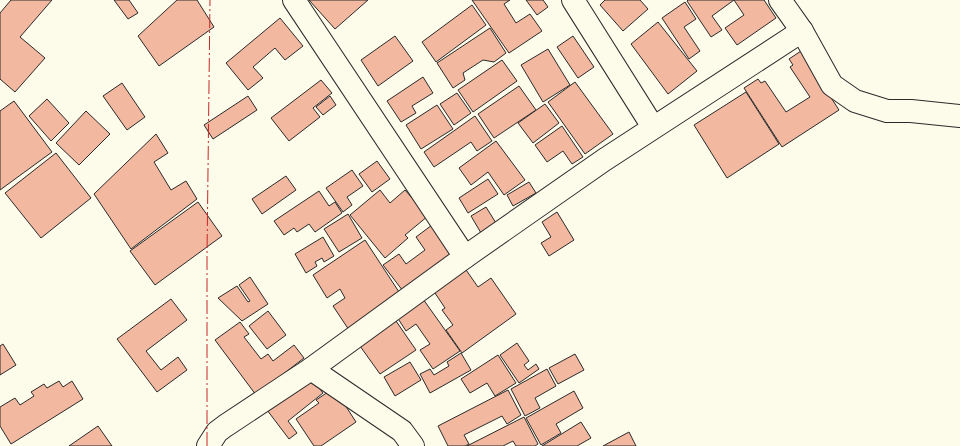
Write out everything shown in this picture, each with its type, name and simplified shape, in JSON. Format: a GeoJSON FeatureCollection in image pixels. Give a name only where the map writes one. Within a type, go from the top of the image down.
{"type":"FeatureCollection","features":[{"type":"Feature","properties":{"kind":"street"},"geometry":{"type":"LineString","coordinates":[[294,0],[465,257]]}},
{"type":"Feature","properties":{"kind":"street"},"geometry":{"type":"LineString","coordinates":[[573,0],[653,127]]}},
{"type":"Feature","properties":{"kind":"street"},"geometry":{"type":"LineString","coordinates":[[780,0],[802,30],[832,86],[855,101],[887,111],[911,111],[960,116]]}},
{"type":"Feature","properties":{"kind":"street"},"geometry":{"type":"LineString","coordinates":[[208,446],[217,432],[225,426],[311,368],[465,257],[653,127],[802,30]]}},
{"type":"Feature","properties":{"kind":"street"},"geometry":{"type":"LineString","coordinates":[[311,368],[402,431],[414,446]]}},
{"type":"Feature","properties":{"kind":"building"},"geometry":{"type":"Polygon","coordinates":[[[11,0],[52,0],[20,37],[45,58],[15,92],[0,79],[0,13],[11,0]]]}},
{"type":"Feature","properties":{"kind":"building"},"geometry":{"type":"Polygon","coordinates":[[[114,0],[129,0],[138,13],[128,19],[114,0]]]}},
{"type":"Feature","properties":{"kind":"building"},"geometry":{"type":"Polygon","coordinates":[[[177,0],[197,0],[214,27],[159,66],[138,36],[177,0]]]}},
{"type":"Feature","properties":{"kind":"building"},"geometry":{"type":"Polygon","coordinates":[[[309,0],[368,0],[335,29],[309,0]]]}},
{"type":"Feature","properties":{"kind":"building"},"geometry":{"type":"Polygon","coordinates":[[[472,0],[510,0],[504,4],[516,23],[530,14],[542,31],[509,53],[472,0]]]}},
{"type":"Feature","properties":{"kind":"building"},"geometry":{"type":"Polygon","coordinates":[[[526,0],[543,0],[548,7],[537,15],[526,0]]]}},
{"type":"Feature","properties":{"kind":"building"},"geometry":{"type":"Polygon","coordinates":[[[605,0],[640,0],[648,9],[623,31],[600,5],[605,0]]]}},
{"type":"Feature","properties":{"kind":"building"},"geometry":{"type":"Polygon","coordinates":[[[734,0],[712,16],[722,30],[711,37],[687,1],[734,0]]]}},
{"type":"Feature","properties":{"kind":"building"},"geometry":{"type":"Polygon","coordinates":[[[734,0],[764,0],[776,18],[737,45],[725,28],[744,15],[734,0]]]}},
{"type":"Feature","properties":{"kind":"building"},"geometry":{"type":"Polygon","coordinates":[[[685,2],[696,19],[684,27],[700,51],[689,59],[662,18],[685,2]]]}},
{"type":"Feature","properties":{"kind":"building"},"geometry":{"type":"Polygon","coordinates":[[[472,5],[486,25],[436,62],[422,42],[472,5]]]}},
{"type":"Feature","properties":{"kind":"building"},"geometry":{"type":"Polygon","coordinates":[[[280,18],[303,46],[285,60],[275,48],[253,67],[263,78],[248,90],[226,63],[280,18]]]}},
{"type":"Feature","properties":{"kind":"building"},"geometry":{"type":"Polygon","coordinates":[[[658,22],[697,71],[668,94],[631,44],[658,22]]]}},
{"type":"Feature","properties":{"kind":"building"},"geometry":{"type":"Polygon","coordinates":[[[490,28],[506,53],[494,62],[483,60],[463,73],[465,80],[453,88],[437,63],[490,28]]]}},
{"type":"Feature","properties":{"kind":"building"},"geometry":{"type":"Polygon","coordinates":[[[395,36],[413,61],[378,86],[361,60],[395,36]]]}},
{"type":"Feature","properties":{"kind":"building"},"geometry":{"type":"Polygon","coordinates":[[[573,36],[594,67],[578,78],[557,47],[573,36]]]}},
{"type":"Feature","properties":{"kind":"building"},"geometry":{"type":"Polygon","coordinates":[[[548,49],[570,85],[543,102],[521,65],[548,49]]]}},
{"type":"Feature","properties":{"kind":"building"},"geometry":{"type":"Polygon","coordinates":[[[801,51],[839,110],[782,147],[744,88],[758,79],[761,83],[765,81],[786,112],[810,97],[790,67],[793,65],[789,59],[801,51]]]}},
{"type":"Feature","properties":{"kind":"building"},"geometry":{"type":"Polygon","coordinates":[[[502,60],[517,81],[473,112],[458,90],[502,60]]]}},
{"type":"Feature","properties":{"kind":"building"},"geometry":{"type":"Polygon","coordinates":[[[423,77],[433,93],[412,106],[416,113],[401,122],[387,101],[423,77]]]}},
{"type":"Feature","properties":{"kind":"building"},"geometry":{"type":"Polygon","coordinates":[[[321,80],[332,93],[313,108],[320,117],[289,141],[271,118],[321,80]]]}},
{"type":"Feature","properties":{"kind":"building"},"geometry":{"type":"Polygon","coordinates":[[[575,82],[613,134],[585,154],[548,102],[575,82]]]}},
{"type":"Feature","properties":{"kind":"building"},"geometry":{"type":"Polygon","coordinates":[[[122,83],[145,117],[127,130],[103,96],[122,83]]]}},
{"type":"Feature","properties":{"kind":"building"},"geometry":{"type":"Polygon","coordinates":[[[519,86],[536,110],[494,138],[478,114],[519,86]]]}},
{"type":"Feature","properties":{"kind":"building"},"geometry":{"type":"Polygon","coordinates":[[[746,92],[779,144],[727,178],[694,125],[746,92]]]}},
{"type":"Feature","properties":{"kind":"building"},"geometry":{"type":"Polygon","coordinates":[[[457,93],[471,113],[454,125],[440,104],[457,93]]]}},
{"type":"Feature","properties":{"kind":"building"},"geometry":{"type":"Polygon","coordinates":[[[248,96],[257,110],[213,139],[204,125],[248,96]]]}},
{"type":"Feature","properties":{"kind":"building"},"geometry":{"type":"Polygon","coordinates":[[[330,96],[336,105],[323,115],[316,107],[330,96]]]}},
{"type":"Feature","properties":{"kind":"building"},"geometry":{"type":"Polygon","coordinates":[[[47,99],[69,123],[51,141],[29,116],[47,99]]]}},
{"type":"Feature","properties":{"kind":"building"},"geometry":{"type":"Polygon","coordinates":[[[14,101],[52,152],[0,190],[0,111],[14,101]]]}},
{"type":"Feature","properties":{"kind":"building"},"geometry":{"type":"Polygon","coordinates":[[[545,104],[559,123],[533,143],[518,123],[545,104]]]}},
{"type":"Feature","properties":{"kind":"building"},"geometry":{"type":"Polygon","coordinates":[[[437,105],[453,129],[421,149],[406,125],[437,105]]]}},
{"type":"Feature","properties":{"kind":"building"},"geometry":{"type":"Polygon","coordinates":[[[86,111],[110,134],[79,165],[56,143],[86,111]]]}},
{"type":"Feature","properties":{"kind":"building"},"geometry":{"type":"Polygon","coordinates":[[[475,116],[492,141],[477,151],[471,142],[434,167],[424,152],[475,116]]]}},
{"type":"Feature","properties":{"kind":"building"},"geometry":{"type":"Polygon","coordinates":[[[562,126],[583,157],[572,164],[563,151],[547,162],[535,145],[562,126]]]}},
{"type":"Feature","properties":{"kind":"building"},"geometry":{"type":"Polygon","coordinates":[[[156,134],[168,153],[154,162],[171,190],[186,181],[197,199],[131,249],[94,194],[156,134]]]}},
{"type":"Feature","properties":{"kind":"building"},"geometry":{"type":"Polygon","coordinates":[[[496,141],[525,180],[504,195],[488,172],[471,185],[459,168],[496,141]]]}},
{"type":"Feature","properties":{"kind":"building"},"geometry":{"type":"Polygon","coordinates":[[[56,153],[91,198],[41,238],[5,193],[56,153]]]}},
{"type":"Feature","properties":{"kind":"building"},"geometry":{"type":"Polygon","coordinates":[[[377,161],[390,179],[372,192],[359,174],[377,161]]]}},
{"type":"Feature","properties":{"kind":"building"},"geometry":{"type":"Polygon","coordinates":[[[352,170],[363,186],[347,197],[352,205],[343,212],[326,188],[352,170]]]}},
{"type":"Feature","properties":{"kind":"building"},"geometry":{"type":"Polygon","coordinates":[[[286,176],[296,190],[262,214],[252,199],[286,176]]]}},
{"type":"Feature","properties":{"kind":"building"},"geometry":{"type":"Polygon","coordinates":[[[488,179],[498,194],[468,213],[459,198],[488,179]]]}},
{"type":"Feature","properties":{"kind":"building"},"geometry":{"type":"Polygon","coordinates":[[[529,182],[536,193],[513,206],[507,195],[529,182]]]}},
{"type":"Feature","properties":{"kind":"building"},"geometry":{"type":"Polygon","coordinates":[[[380,190],[390,203],[405,190],[428,216],[405,235],[408,238],[385,258],[350,215],[380,190]]]}},
{"type":"Feature","properties":{"kind":"building"},"geometry":{"type":"Polygon","coordinates":[[[319,191],[329,206],[335,202],[342,213],[315,232],[309,224],[297,232],[294,228],[284,235],[274,221],[319,191]]]}},
{"type":"Feature","properties":{"kind":"building"},"geometry":{"type":"Polygon","coordinates":[[[198,202],[222,236],[155,285],[130,251],[198,202]]]}},
{"type":"Feature","properties":{"kind":"building"},"geometry":{"type":"Polygon","coordinates":[[[486,207],[496,223],[481,233],[471,216],[486,207]]]}},
{"type":"Feature","properties":{"kind":"building"},"geometry":{"type":"Polygon","coordinates":[[[557,212],[574,240],[549,256],[541,243],[551,237],[542,222],[557,212]]]}},
{"type":"Feature","properties":{"kind":"building"},"geometry":{"type":"Polygon","coordinates":[[[348,214],[362,238],[339,252],[324,229],[348,214]]]}},
{"type":"Feature","properties":{"kind":"building"},"geometry":{"type":"Polygon","coordinates":[[[436,222],[457,251],[403,291],[383,265],[399,254],[406,264],[425,250],[416,237],[436,222]]]}},
{"type":"Feature","properties":{"kind":"building"},"geometry":{"type":"Polygon","coordinates":[[[323,237],[334,256],[324,262],[322,258],[315,262],[317,266],[306,273],[295,254],[323,237]]]}},
{"type":"Feature","properties":{"kind":"building"},"geometry":{"type":"Polygon","coordinates":[[[365,240],[401,295],[349,330],[333,306],[345,298],[340,289],[327,298],[313,275],[365,240]]]}},
{"type":"Feature","properties":{"kind":"building"},"geometry":{"type":"Polygon","coordinates":[[[464,267],[478,287],[491,278],[516,314],[462,353],[446,330],[453,325],[442,310],[445,308],[433,290],[464,267]]]}},
{"type":"Feature","properties":{"kind":"building"},"geometry":{"type":"Polygon","coordinates":[[[250,277],[268,304],[242,321],[218,298],[237,286],[248,302],[250,301],[239,285],[250,277]]]}},
{"type":"Feature","properties":{"kind":"building"},"geometry":{"type":"Polygon","coordinates":[[[171,299],[187,320],[146,351],[161,370],[178,357],[187,370],[157,392],[117,339],[171,299]]]}},
{"type":"Feature","properties":{"kind":"building"},"geometry":{"type":"Polygon","coordinates":[[[423,299],[460,351],[433,369],[420,350],[430,344],[416,324],[406,331],[397,317],[423,299]]]}},
{"type":"Feature","properties":{"kind":"building"},"geometry":{"type":"Polygon","coordinates":[[[268,311],[286,335],[267,349],[249,326],[268,311]]]}},
{"type":"Feature","properties":{"kind":"building"},"geometry":{"type":"Polygon","coordinates":[[[396,321],[416,350],[380,374],[360,346],[396,321]]]}},
{"type":"Feature","properties":{"kind":"building"},"geometry":{"type":"Polygon","coordinates":[[[240,322],[249,334],[244,337],[261,359],[268,354],[273,361],[294,345],[304,358],[256,395],[215,340],[240,322]]]}},
{"type":"Feature","properties":{"kind":"building"},"geometry":{"type":"Polygon","coordinates":[[[517,343],[529,361],[524,365],[528,370],[536,364],[539,369],[519,383],[500,355],[517,343]]]}},
{"type":"Feature","properties":{"kind":"building"},"geometry":{"type":"Polygon","coordinates":[[[3,344],[16,365],[0,375],[0,346],[3,344]]]}},
{"type":"Feature","properties":{"kind":"building"},"geometry":{"type":"Polygon","coordinates":[[[461,353],[471,370],[430,393],[420,374],[430,369],[434,375],[449,366],[447,362],[461,353]]]}},
{"type":"Feature","properties":{"kind":"building"},"geometry":{"type":"Polygon","coordinates":[[[575,354],[584,370],[558,384],[549,368],[575,354]]]}},
{"type":"Feature","properties":{"kind":"building"},"geometry":{"type":"Polygon","coordinates":[[[498,355],[516,383],[495,396],[487,383],[470,393],[461,379],[498,355]]]}},
{"type":"Feature","properties":{"kind":"building"},"geometry":{"type":"Polygon","coordinates":[[[410,362],[421,380],[395,396],[384,377],[410,362]]]}},
{"type":"Feature","properties":{"kind":"building"},"geometry":{"type":"Polygon","coordinates":[[[547,369],[556,386],[535,398],[540,408],[525,416],[511,389],[547,369]]]}},
{"type":"Feature","properties":{"kind":"building"},"geometry":{"type":"Polygon","coordinates":[[[310,376],[323,393],[288,421],[297,433],[289,439],[267,410],[310,376]]]}},
{"type":"Feature","properties":{"kind":"building"},"geometry":{"type":"Polygon","coordinates":[[[59,381],[63,387],[72,381],[83,399],[11,444],[0,426],[0,407],[15,398],[20,405],[34,396],[31,392],[44,384],[47,388],[59,381]]]}},
{"type":"Feature","properties":{"kind":"building"},"geometry":{"type":"Polygon","coordinates":[[[334,388],[356,422],[321,446],[314,446],[296,419],[319,403],[316,400],[334,388]]]}},
{"type":"Feature","properties":{"kind":"building"},"geometry":{"type":"Polygon","coordinates":[[[508,390],[521,415],[507,424],[502,416],[464,435],[469,444],[465,446],[448,446],[438,426],[508,390]]]}},
{"type":"Feature","properties":{"kind":"building"},"geometry":{"type":"Polygon","coordinates":[[[574,391],[583,408],[556,424],[561,433],[541,445],[526,418],[574,391]]]}},
{"type":"Feature","properties":{"kind":"building"},"geometry":{"type":"Polygon","coordinates":[[[524,417],[538,444],[535,446],[516,446],[513,441],[503,446],[467,446],[524,417]]]}},
{"type":"Feature","properties":{"kind":"building"},"geometry":{"type":"Polygon","coordinates":[[[581,422],[591,438],[577,446],[542,446],[581,422]]]}},
{"type":"Feature","properties":{"kind":"building"},"geometry":{"type":"Polygon","coordinates":[[[98,426],[112,446],[69,446],[98,426]]]}},
{"type":"Feature","properties":{"kind":"building"},"geometry":{"type":"Polygon","coordinates":[[[629,432],[636,446],[603,446],[629,432]]]}},
{"type":"Feature","properties":{"kind":"power"},"geometry":{"type":"LineString","coordinates":[[207,446],[207,256],[210,0]]}}]}
